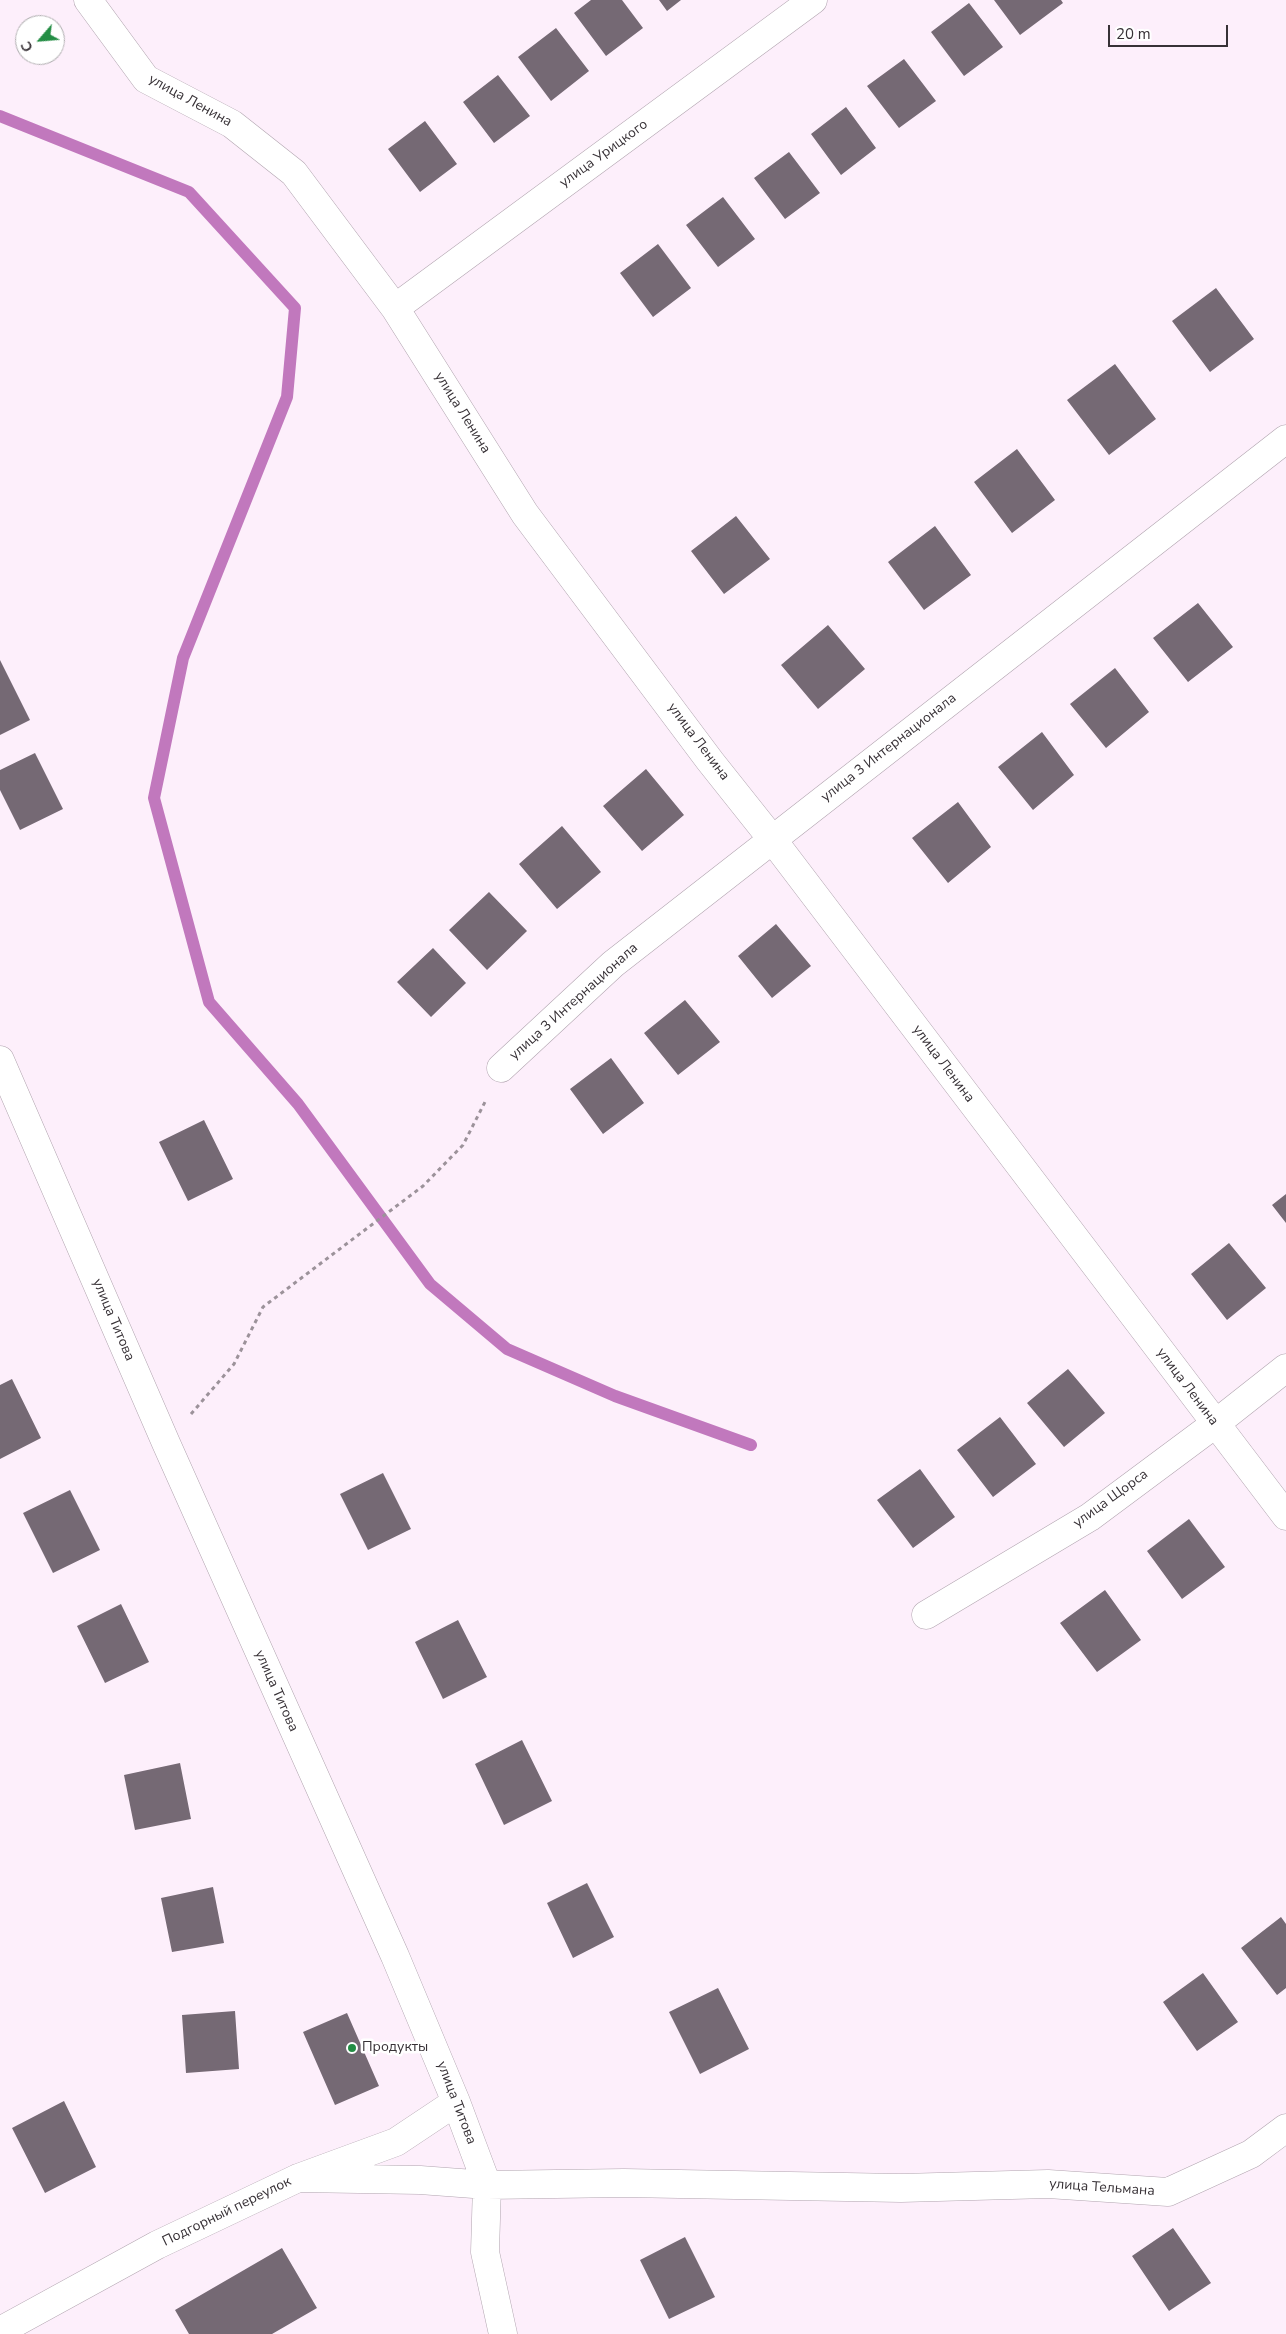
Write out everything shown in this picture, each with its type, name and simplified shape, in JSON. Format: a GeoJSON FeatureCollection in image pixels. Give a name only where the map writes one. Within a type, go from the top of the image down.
{"type":"FeatureCollection","features":[{"type":"Feature","properties":{"kind":"street","name":"улица Ленина"},"geometry":{"type":"LineString","coordinates":[[88,0],[146,78],[232,124],[294,173],[395,308],[525,514],[710,761],[772,839],[1286,1516]]}},
{"type":"Feature","properties":{"kind":"street","name":"улица Урицкого"},"geometry":{"type":"LineString","coordinates":[[395,308],[813,0]]}},
{"type":"Feature","properties":{"kind":"street","name":"улица 3 Интернационала"},"geometry":{"type":"LineString","coordinates":[[501,1068],[613,964],[1286,439]]}},
{"type":"Feature","properties":{"kind":"street","name":"улица Титова"},"geometry":{"type":"LineString","coordinates":[[0,1060],[166,1443],[396,1956],[456,2102],[487,2185],[485,2252],[503,2334]]}},
{"type":"Feature","properties":{"kind":"street","name":"улица Щорса"},"geometry":{"type":"LineString","coordinates":[[926,1615],[1090,1517],[1215,1424],[1286,1368]]}},
{"type":"Feature","properties":{"kind":"street","name":"Подгорный переулок"},"geometry":{"type":"LineString","coordinates":[[0,2331],[157,2245],[298,2178],[396,2142],[456,2102]]}},
{"type":"Feature","properties":{"kind":"street","name":"улица Тельмана"},"geometry":{"type":"LineString","coordinates":[[298,2178],[420,2180],[487,2185],[624,2183],[901,2188],[1048,2184],[1168,2192],[1250,2154],[1286,2128]]}},
{"type":"Feature","properties":{"kind":"path"},"geometry":{"type":"LineString","coordinates":[[166,1443],[234,1364],[263,1307],[423,1186],[462,1145],[501,1068]]}},
{"type":"Feature","properties":{"kind":"building"},"geometry":{"type":"Polygon","coordinates":[[[591,0],[622,0],[643,28],[606,56],[574,13],[591,0]]]}},
{"type":"Feature","properties":{"kind":"building"},"geometry":{"type":"Polygon","coordinates":[[[659,0],[681,0],[667,11],[659,0]]]}},
{"type":"Feature","properties":{"kind":"building"},"geometry":{"type":"Polygon","coordinates":[[[994,0],[1061,0],[1063,3],[1020,35],[994,0]]]}},
{"type":"Feature","properties":{"kind":"building"},"geometry":{"type":"Polygon","coordinates":[[[969,3],[1003,47],[964,76],[931,32],[969,3]]]}},
{"type":"Feature","properties":{"kind":"building"},"geometry":{"type":"Polygon","coordinates":[[[556,28],[589,71],[551,101],[518,57],[556,28]]]}},
{"type":"Feature","properties":{"kind":"building"},"geometry":{"type":"Polygon","coordinates":[[[904,59],[936,101],[899,128],[867,86],[904,59]]]}},
{"type":"Feature","properties":{"kind":"building"},"geometry":{"type":"Polygon","coordinates":[[[498,75],[530,116],[494,143],[463,102],[498,75]]]}},
{"type":"Feature","properties":{"kind":"building"},"geometry":{"type":"Polygon","coordinates":[[[846,107],[876,148],[841,175],[811,134],[846,107]]]}},
{"type":"Feature","properties":{"kind":"building"},"geometry":{"type":"Polygon","coordinates":[[[425,121],[457,164],[420,192],[388,149],[425,121]]]}},
{"type":"Feature","properties":{"kind":"building"},"geometry":{"type":"Polygon","coordinates":[[[789,152],[820,193],[785,219],[754,178],[789,152]]]}},
{"type":"Feature","properties":{"kind":"building"},"geometry":{"type":"Polygon","coordinates":[[[723,197],[755,239],[718,267],[686,225],[723,197]]]}},
{"type":"Feature","properties":{"kind":"building"},"geometry":{"type":"Polygon","coordinates":[[[658,244],[691,288],[653,317],[620,273],[658,244]]]}},
{"type":"Feature","properties":{"kind":"building"},"geometry":{"type":"Polygon","coordinates":[[[1216,288],[1254,339],[1210,372],[1172,321],[1216,288]]]}},
{"type":"Feature","properties":{"kind":"building"},"geometry":{"type":"Polygon","coordinates":[[[1115,364],[1156,419],[1109,455],[1067,400],[1115,364]]]}},
{"type":"Feature","properties":{"kind":"building"},"geometry":{"type":"Polygon","coordinates":[[[1017,449],[1055,500],[1012,533],[974,482],[1017,449]]]}},
{"type":"Feature","properties":{"kind":"building"},"geometry":{"type":"Polygon","coordinates":[[[736,516],[770,559],[724,594],[691,551],[736,516]]]}},
{"type":"Feature","properties":{"kind":"building"},"geometry":{"type":"Polygon","coordinates":[[[935,526],[971,575],[924,610],[888,562],[935,526]]]}},
{"type":"Feature","properties":{"kind":"building"},"geometry":{"type":"Polygon","coordinates":[[[1198,603],[1233,647],[1188,682],[1153,638],[1198,603]]]}},
{"type":"Feature","properties":{"kind":"building"},"geometry":{"type":"Polygon","coordinates":[[[828,625],[865,669],[818,709],[781,665],[828,625]]]}},
{"type":"Feature","properties":{"kind":"building"},"geometry":{"type":"Polygon","coordinates":[[[0,660],[30,720],[0,735],[0,660]]]}},
{"type":"Feature","properties":{"kind":"building"},"geometry":{"type":"Polygon","coordinates":[[[1115,668],[1149,712],[1106,748],[1070,704],[1115,668]]]}},
{"type":"Feature","properties":{"kind":"building"},"geometry":{"type":"Polygon","coordinates":[[[1042,732],[1074,775],[1033,810],[998,767],[1042,732]]]}},
{"type":"Feature","properties":{"kind":"building"},"geometry":{"type":"Polygon","coordinates":[[[35,753],[63,809],[20,830],[0,790],[0,770],[35,753]]]}},
{"type":"Feature","properties":{"kind":"building"},"geometry":{"type":"Polygon","coordinates":[[[646,769],[684,815],[642,851],[603,806],[646,769]]]}},
{"type":"Feature","properties":{"kind":"building"},"geometry":{"type":"Polygon","coordinates":[[[958,802],[991,847],[948,883],[912,838],[958,802]]]}},
{"type":"Feature","properties":{"kind":"building"},"geometry":{"type":"Polygon","coordinates":[[[562,826],[601,872],[557,909],[519,864],[562,826]]]}},
{"type":"Feature","properties":{"kind":"building"},"geometry":{"type":"Polygon","coordinates":[[[489,892],[527,931],[487,970],[449,930],[489,892]]]}},
{"type":"Feature","properties":{"kind":"building"},"geometry":{"type":"Polygon","coordinates":[[[776,924],[811,966],[772,998],[738,956],[776,924]]]}},
{"type":"Feature","properties":{"kind":"building"},"geometry":{"type":"Polygon","coordinates":[[[433,948],[466,983],[431,1017],[397,982],[433,948]]]}},
{"type":"Feature","properties":{"kind":"building"},"geometry":{"type":"Polygon","coordinates":[[[685,1000],[720,1042],[678,1075],[644,1033],[685,1000]]]}},
{"type":"Feature","properties":{"kind":"building"},"geometry":{"type":"Polygon","coordinates":[[[611,1058],[644,1103],[603,1134],[570,1089],[611,1058]]]}},
{"type":"Feature","properties":{"kind":"building"},"geometry":{"type":"Polygon","coordinates":[[[204,1120],[233,1179],[188,1201],[159,1142],[204,1120]]]}},
{"type":"Feature","properties":{"kind":"building"},"geometry":{"type":"Polygon","coordinates":[[[1286,1194],[1286,1223],[1272,1205],[1286,1194]]]}},
{"type":"Feature","properties":{"kind":"building"},"geometry":{"type":"Polygon","coordinates":[[[1229,1243],[1266,1288],[1227,1320],[1191,1274],[1229,1243]]]}},
{"type":"Feature","properties":{"kind":"building"},"geometry":{"type":"Polygon","coordinates":[[[1068,1369],[1105,1413],[1064,1447],[1027,1403],[1068,1369]]]}},
{"type":"Feature","properties":{"kind":"building"},"geometry":{"type":"Polygon","coordinates":[[[12,1379],[41,1438],[0,1459],[0,1385],[12,1379]]]}},
{"type":"Feature","properties":{"kind":"building"},"geometry":{"type":"Polygon","coordinates":[[[1000,1417],[1036,1464],[993,1497],[957,1450],[1000,1417]]]}},
{"type":"Feature","properties":{"kind":"building"},"geometry":{"type":"Polygon","coordinates":[[[920,1469],[955,1517],[913,1548],[877,1500],[920,1469]]]}},
{"type":"Feature","properties":{"kind":"building"},"geometry":{"type":"Polygon","coordinates":[[[383,1473],[411,1529],[368,1550],[340,1494],[383,1473]]]}},
{"type":"Feature","properties":{"kind":"building"},"geometry":{"type":"Polygon","coordinates":[[[70,1490],[100,1550],[53,1573],[23,1513],[70,1490]]]}},
{"type":"Feature","properties":{"kind":"building"},"geometry":{"type":"Polygon","coordinates":[[[1189,1519],[1225,1567],[1182,1599],[1147,1551],[1189,1519]]]}},
{"type":"Feature","properties":{"kind":"building"},"geometry":{"type":"Polygon","coordinates":[[[1105,1590],[1141,1640],[1097,1672],[1060,1623],[1105,1590]]]}},
{"type":"Feature","properties":{"kind":"building"},"geometry":{"type":"Polygon","coordinates":[[[121,1604],[149,1662],[105,1683],[77,1626],[121,1604]]]}},
{"type":"Feature","properties":{"kind":"building"},"geometry":{"type":"Polygon","coordinates":[[[458,1620],[487,1677],[443,1699],[415,1642],[458,1620]]]}},
{"type":"Feature","properties":{"kind":"building"},"geometry":{"type":"Polygon","coordinates":[[[522,1740],[552,1801],[504,1825],[475,1764],[522,1740]]]}},
{"type":"Feature","properties":{"kind":"building"},"geometry":{"type":"Polygon","coordinates":[[[180,1763],[191,1819],[135,1830],[124,1775],[180,1763]]]}},
{"type":"Feature","properties":{"kind":"building"},"geometry":{"type":"Polygon","coordinates":[[[587,1883],[614,1937],[573,1958],[547,1903],[587,1883]]]}},
{"type":"Feature","properties":{"kind":"building"},"geometry":{"type":"Polygon","coordinates":[[[213,1887],[224,1943],[172,1952],[161,1898],[213,1887]]]}},
{"type":"Feature","properties":{"kind":"building"},"geometry":{"type":"Polygon","coordinates":[[[1281,1917],[1286,1924],[1286,1988],[1277,1995],[1241,1948],[1281,1917]]]}},
{"type":"Feature","properties":{"kind":"building"},"geometry":{"type":"Polygon","coordinates":[[[1203,1973],[1238,2022],[1197,2051],[1163,2002],[1203,1973]]]}},
{"type":"Feature","properties":{"kind":"building"},"geometry":{"type":"Polygon","coordinates":[[[718,1988],[749,2049],[700,2074],[669,2012],[718,1988]]]}},
{"type":"Feature","properties":{"kind":"building"},"geometry":{"type":"Polygon","coordinates":[[[235,2011],[239,2069],[186,2073],[182,2015],[235,2011]]]}},
{"type":"Feature","properties":{"kind":"building"},"geometry":{"type":"Polygon","coordinates":[[[347,2013],[379,2086],[335,2105],[303,2032],[347,2013]]]}},
{"type":"Feature","properties":{"kind":"building"},"geometry":{"type":"Polygon","coordinates":[[[64,2101],[96,2167],[45,2193],[12,2128],[64,2101]]]}},
{"type":"Feature","properties":{"kind":"building"},"geometry":{"type":"Polygon","coordinates":[[[1173,2228],[1211,2283],[1169,2311],[1132,2256],[1173,2228]]]}},
{"type":"Feature","properties":{"kind":"building"},"geometry":{"type":"Polygon","coordinates":[[[685,2237],[715,2297],[669,2319],[640,2260],[685,2237]]]}},
{"type":"Feature","properties":{"kind":"building"},"geometry":{"type":"Polygon","coordinates":[[[282,2248],[317,2308],[272,2334],[189,2334],[175,2310],[282,2248]]]}},
{"type":"Feature","properties":{"kind":"waterway"},"geometry":{"type":"LineString","coordinates":[[0,116],[189,192],[295,308],[287,397],[183,658],[154,798],[209,1002],[298,1104],[430,1284],[507,1349],[615,1396],[751,1445]]}},
{"type":"Feature","properties":{"kind":"place","name":"Продукты"},"geometry":{"type":"Point","coordinates":[352,2048]}}]}
